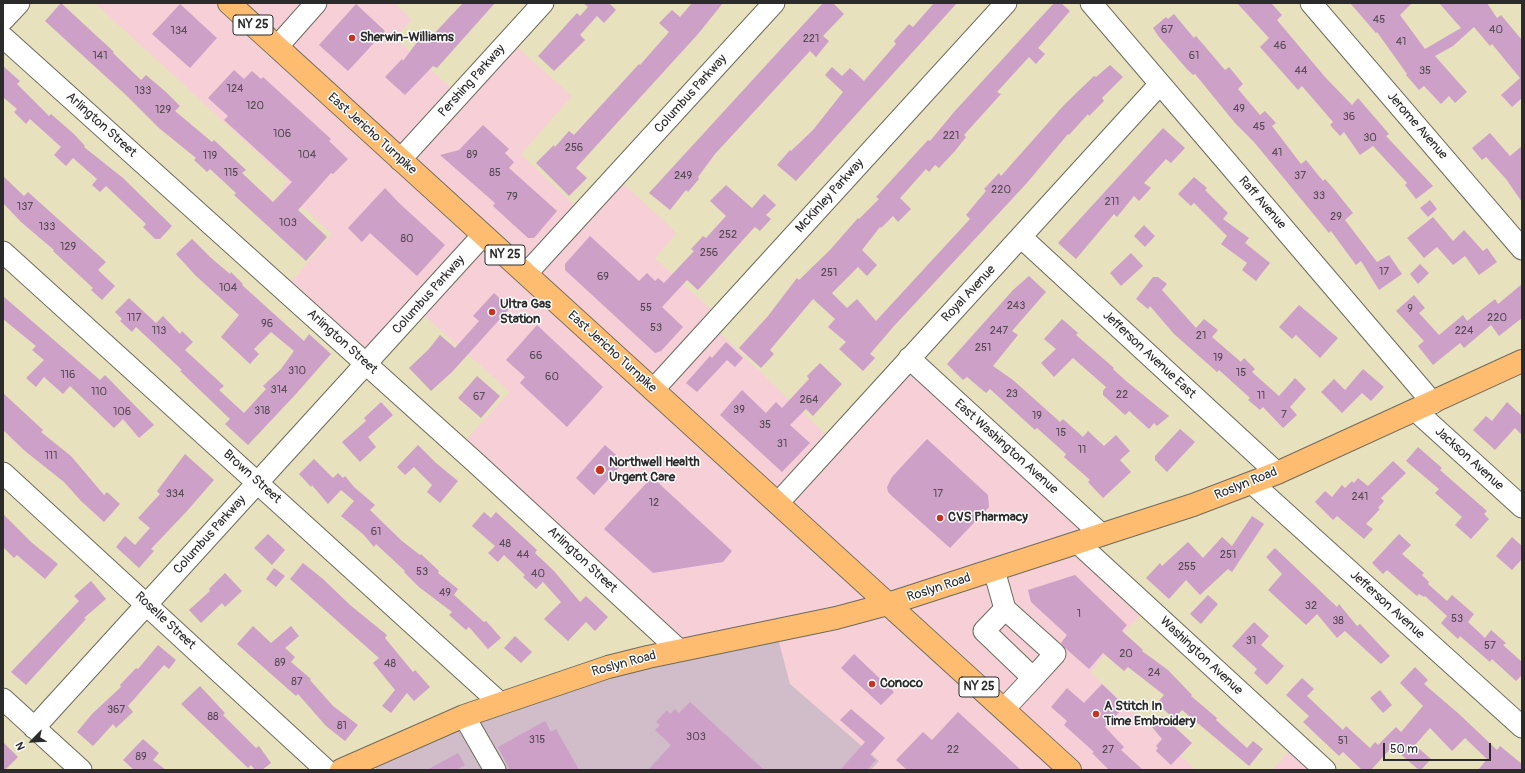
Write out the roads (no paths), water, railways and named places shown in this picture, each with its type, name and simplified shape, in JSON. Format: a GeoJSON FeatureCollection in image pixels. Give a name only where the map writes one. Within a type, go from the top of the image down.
{"type":"FeatureCollection","features":[{"type":"Feature","properties":{"kind":"main road","name":"East Jericho Turnpike"},"geometry":{"type":"LineString","coordinates":[[228,3],[888,604]]}},
{"type":"Feature","properties":{"kind":"main road","name":"Roslyn Road"},"geometry":{"type":"LineString","coordinates":[[341,770],[464,716],[608,667],[679,650],[801,626],[888,604],[1102,535],[1252,483],[1522,361]]}},
{"type":"Feature","properties":{"kind":"main road","name":"NY 25"},"geometry":{"type":"LineString","coordinates":[[888,604],[1070,770]]}},
{"type":"Feature","properties":{"kind":"street"},"geometry":{"type":"LineString","coordinates":[[3,20],[18,3]]}},
{"type":"Feature","properties":{"kind":"street"},"geometry":{"type":"LineString","coordinates":[[277,47],[316,3]]}},
{"type":"Feature","properties":{"kind":"street","name":"Pershing Parkway"},"geometry":{"type":"LineString","coordinates":[[400,160],[543,3]]}},
{"type":"Feature","properties":{"kind":"street","name":"Columbus Parkway"},"geometry":{"type":"LineString","coordinates":[[526,274],[774,3]]}},
{"type":"Feature","properties":{"kind":"street","name":"McKinley Parkway"},"geometry":{"type":"LineString","coordinates":[[653,390],[1006,3]]}},
{"type":"Feature","properties":{"kind":"street","name":"Raff Avenue"},"geometry":{"type":"LineString","coordinates":[[1091,3],[1160,84],[1424,406]]}},
{"type":"Feature","properties":{"kind":"street","name":"Jerome Avenue"},"geometry":{"type":"LineString","coordinates":[[1311,3],[1522,249]]}},
{"type":"Feature","properties":{"kind":"street","name":"Arlington Street"},"geometry":{"type":"LineString","coordinates":[[3,37],[366,364],[679,650]]}},
{"type":"Feature","properties":{"kind":"street","name":"Royal Avenue"},"geometry":{"type":"LineString","coordinates":[[778,503],[1160,84]]}},
{"type":"Feature","properties":{"kind":"street","name":"Columbus Parkway"},"geometry":{"type":"LineString","coordinates":[[34,728],[483,235]]}},
{"type":"Feature","properties":{"kind":"street","name":"Jefferson Avenue East"},"geometry":{"type":"LineString","coordinates":[[1021,237],[1277,472]]}},
{"type":"Feature","properties":{"kind":"street","name":"Brown Street"},"geometry":{"type":"LineString","coordinates":[[3,252],[500,703]]}},
{"type":"Feature","properties":{"kind":"street","name":"East Washington Avenue"},"geometry":{"type":"LineString","coordinates":[[909,358],[1102,535]]}},
{"type":"Feature","properties":{"kind":"street","name":"Jackson Avenue"},"geometry":{"type":"LineString","coordinates":[[1424,406],[1522,507]]}},
{"type":"Feature","properties":{"kind":"street","name":"Roselle Street"},"geometry":{"type":"LineString","coordinates":[[3,473],[326,770]]}},
{"type":"Feature","properties":{"kind":"street","name":"Jefferson Avenue"},"geometry":{"type":"LineString","coordinates":[[1252,483],[1522,727]]}},
{"type":"Feature","properties":{"kind":"street","name":"Washington Avenue"},"geometry":{"type":"LineString","coordinates":[[1078,542],[1325,770]]}},
{"type":"Feature","properties":{"kind":"street"},"geometry":{"type":"LineString","coordinates":[[994,570],[1005,609],[1055,654],[1004,709]]}},
{"type":"Feature","properties":{"kind":"street"},"geometry":{"type":"LineString","coordinates":[[1005,609],[984,631],[1033,678]]}},
{"type":"Feature","properties":{"kind":"street"},"geometry":{"type":"LineString","coordinates":[[3,699],[81,770]]}},
{"type":"Feature","properties":{"kind":"street"},"geometry":{"type":"LineString","coordinates":[[464,716],[495,770]]}},
{"type":"Feature","properties":{"kind":"place","name":"Sherwin-Williams"},"geometry":{"type":"Point","coordinates":[352,38]}},
{"type":"Feature","properties":{"kind":"place","name":"Ultra Gas Station"},"geometry":{"type":"Point","coordinates":[492,312]}},
{"type":"Feature","properties":{"kind":"place","name":"Northwell Health Urgent Care"},"geometry":{"type":"Point","coordinates":[600,470]}},
{"type":"Feature","properties":{"kind":"place","name":"CVS Pharmacy"},"geometry":{"type":"Point","coordinates":[940,518]}},
{"type":"Feature","properties":{"kind":"place","name":"Conoco"},"geometry":{"type":"Point","coordinates":[872,684]}},
{"type":"Feature","properties":{"kind":"place","name":"A Stitch In Time Embroidery"},"geometry":{"type":"Point","coordinates":[1096,714]}}]}
